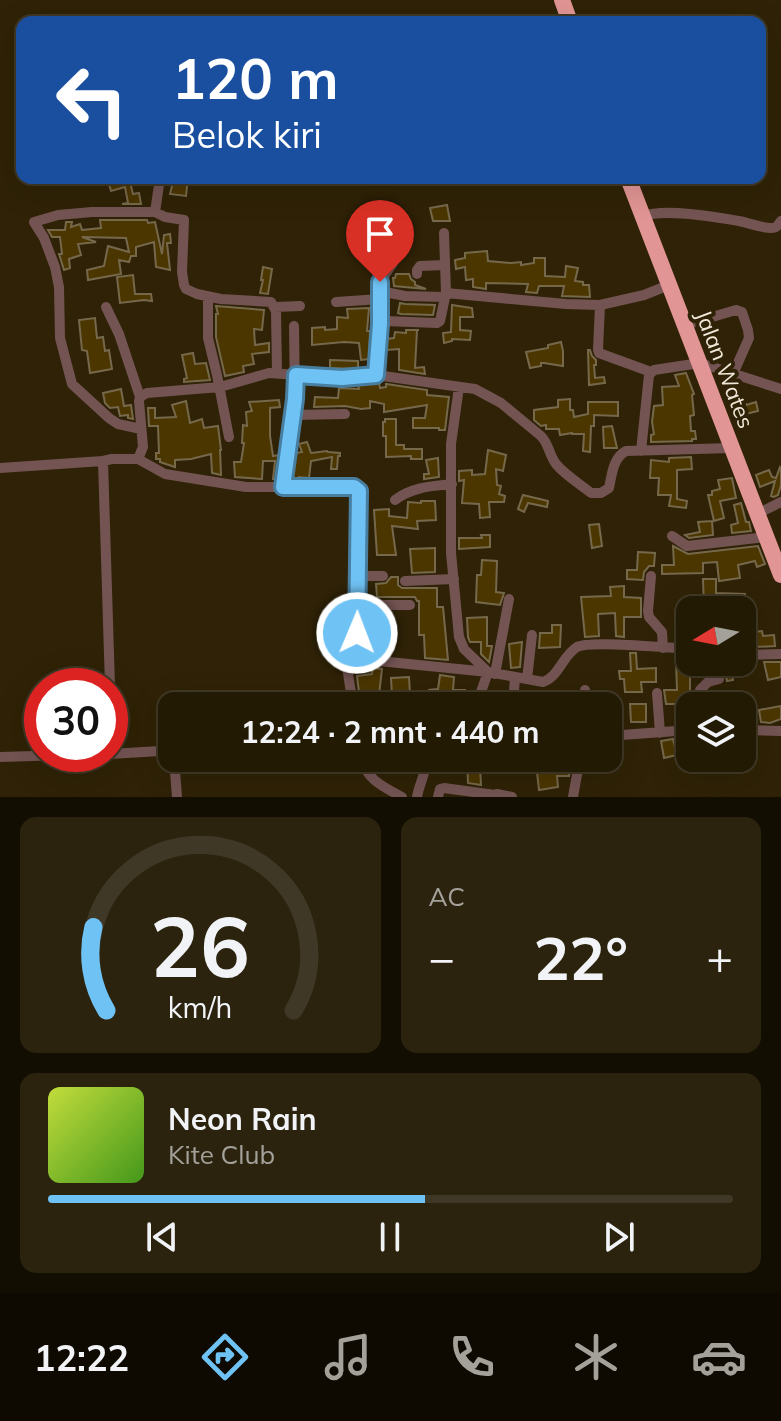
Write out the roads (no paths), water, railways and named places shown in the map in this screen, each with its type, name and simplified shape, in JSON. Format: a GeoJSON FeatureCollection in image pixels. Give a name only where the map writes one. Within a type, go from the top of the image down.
{"type":"FeatureCollection","features":[{"type":"Feature","properties":{"kind":"highway","name":"Jalan Wates"},"geometry":{"type":"LineString","coordinates":[[630,184],[781,575]]}},
{"type":"Feature","properties":{"kind":"street"},"geometry":{"type":"LineString","coordinates":[[155,212],[159,184]]}},
{"type":"Feature","properties":{"kind":"street"},"geometry":{"type":"LineString","coordinates":[[141,429],[118,424],[72,384],[60,338],[59,287],[55,267],[34,222],[71,213],[155,212],[184,220],[184,285],[190,292],[208,297],[271,302],[275,307],[277,373]]}},
{"type":"Feature","properties":{"kind":"street"},"geometry":{"type":"LineString","coordinates":[[643,216],[652,213],[706,216],[770,228],[781,221]]}},
{"type":"Feature","properties":{"kind":"street"},"geometry":{"type":"LineString","coordinates":[[380,324],[385,321],[437,323],[441,319],[445,295],[444,233]]}},
{"type":"Feature","properties":{"kind":"street"},"geometry":{"type":"LineString","coordinates":[[376,375],[380,282],[393,263]]}},
{"type":"Feature","properties":{"kind":"street"},"geometry":{"type":"LineString","coordinates":[[417,274],[420,266],[445,265]]}},
{"type":"Feature","properties":{"kind":"street"},"geometry":{"type":"LineString","coordinates":[[336,302],[380,295],[445,295],[600,305],[644,295],[669,285]]}},
{"type":"Feature","properties":{"kind":"street"},"geometry":{"type":"LineString","coordinates":[[208,297],[208,338],[229,437]]}},
{"type":"Feature","properties":{"kind":"street"},"geometry":{"type":"LineString","coordinates":[[600,305],[599,353],[651,372],[700,363],[781,389]]}},
{"type":"Feature","properties":{"kind":"street"},"geometry":{"type":"LineString","coordinates":[[275,307],[300,306]]}},
{"type":"Feature","properties":{"kind":"street"},"geometry":{"type":"LineString","coordinates":[[106,307],[119,334],[140,397],[143,447],[138,459]]}},
{"type":"Feature","properties":{"kind":"street"},"geometry":{"type":"LineString","coordinates":[[685,325],[736,310],[742,312],[749,338],[733,374]]}},
{"type":"Feature","properties":{"kind":"street"},"geometry":{"type":"LineString","coordinates":[[283,487],[296,375],[294,326]]}},
{"type":"Feature","properties":{"kind":"street"},"geometry":{"type":"LineString","coordinates":[[641,451],[651,372]]}},
{"type":"Feature","properties":{"kind":"street"},"geometry":{"type":"LineString","coordinates":[[140,397],[147,393],[220,387],[277,373],[342,378],[376,375],[475,389],[501,403],[541,436],[555,463],[591,493],[601,493],[609,488],[616,460],[626,451],[732,448]]}},
{"type":"Feature","properties":{"kind":"street"},"geometry":{"type":"LineString","coordinates":[[459,387],[451,444],[451,553],[461,644],[492,673]]}},
{"type":"Feature","properties":{"kind":"street"},"geometry":{"type":"LineString","coordinates":[[293,415],[345,414]]}},
{"type":"Feature","properties":{"kind":"street"},"geometry":{"type":"LineString","coordinates":[[0,468],[138,459],[165,474],[246,487],[354,487],[359,491],[359,659]]}},
{"type":"Feature","properties":{"kind":"street"},"geometry":{"type":"LineString","coordinates":[[103,461],[109,668]]}},
{"type":"Feature","properties":{"kind":"street"},"geometry":{"type":"LineString","coordinates":[[395,500],[408,491],[452,484]]}},
{"type":"Feature","properties":{"kind":"street"},"geometry":{"type":"LineString","coordinates":[[757,514],[781,502]]}},
{"type":"Feature","properties":{"kind":"street"},"geometry":{"type":"LineString","coordinates":[[672,536],[687,546],[766,537]]}},
{"type":"Feature","properties":{"kind":"street"},"geometry":{"type":"LineString","coordinates":[[359,576],[383,576]]}},
{"type":"Feature","properties":{"kind":"street"},"geometry":{"type":"LineString","coordinates":[[651,576],[649,617],[662,632],[663,648]]}},
{"type":"Feature","properties":{"kind":"street"},"geometry":{"type":"LineString","coordinates":[[405,581],[454,579]]}},
{"type":"Feature","properties":{"kind":"street"},"geometry":{"type":"LineString","coordinates":[[483,692],[492,673],[509,599]]}},
{"type":"Feature","properties":{"kind":"street"},"geometry":{"type":"LineString","coordinates":[[358,605],[410,605]]}},
{"type":"Feature","properties":{"kind":"street"},"geometry":{"type":"LineString","coordinates":[[517,692],[532,635]]}},
{"type":"Feature","properties":{"kind":"street"},"geometry":{"type":"LineString","coordinates":[[351,692],[347,667],[351,661],[359,659],[547,681],[574,648],[582,645],[676,648]]}},
{"type":"Feature","properties":{"kind":"street"},"geometry":{"type":"LineString","coordinates":[[756,655],[781,654]]}},
{"type":"Feature","properties":{"kind":"street"},"geometry":{"type":"LineString","coordinates":[[700,692],[708,682],[719,679]]}},
{"type":"Feature","properties":{"kind":"street"},"geometry":{"type":"LineString","coordinates":[[657,693],[660,733]]}},
{"type":"Feature","properties":{"kind":"street"},"geometry":{"type":"LineString","coordinates":[[756,730],[781,731]]}},
{"type":"Feature","properties":{"kind":"street"},"geometry":{"type":"LineString","coordinates":[[622,735],[676,731]]}},
{"type":"Feature","properties":{"kind":"street"},"geometry":{"type":"LineString","coordinates":[[128,753],[158,751]]}},
{"type":"Feature","properties":{"kind":"street"},"geometry":{"type":"LineString","coordinates":[[0,757],[24,756]]}},
{"type":"Feature","properties":{"kind":"street"},"geometry":{"type":"LineString","coordinates":[[175,772],[177,797]]}},
{"type":"Feature","properties":{"kind":"street"},"geometry":{"type":"LineString","coordinates":[[366,772],[401,797]]}},
{"type":"Feature","properties":{"kind":"street"},"geometry":{"type":"LineString","coordinates":[[417,797],[424,772]]}},
{"type":"Feature","properties":{"kind":"street"},"geometry":{"type":"LineString","coordinates":[[573,797],[577,772]]}},
{"type":"Feature","properties":{"kind":"street"},"geometry":{"type":"LineString","coordinates":[[438,797],[440,789],[444,788],[512,797]]}}]}
